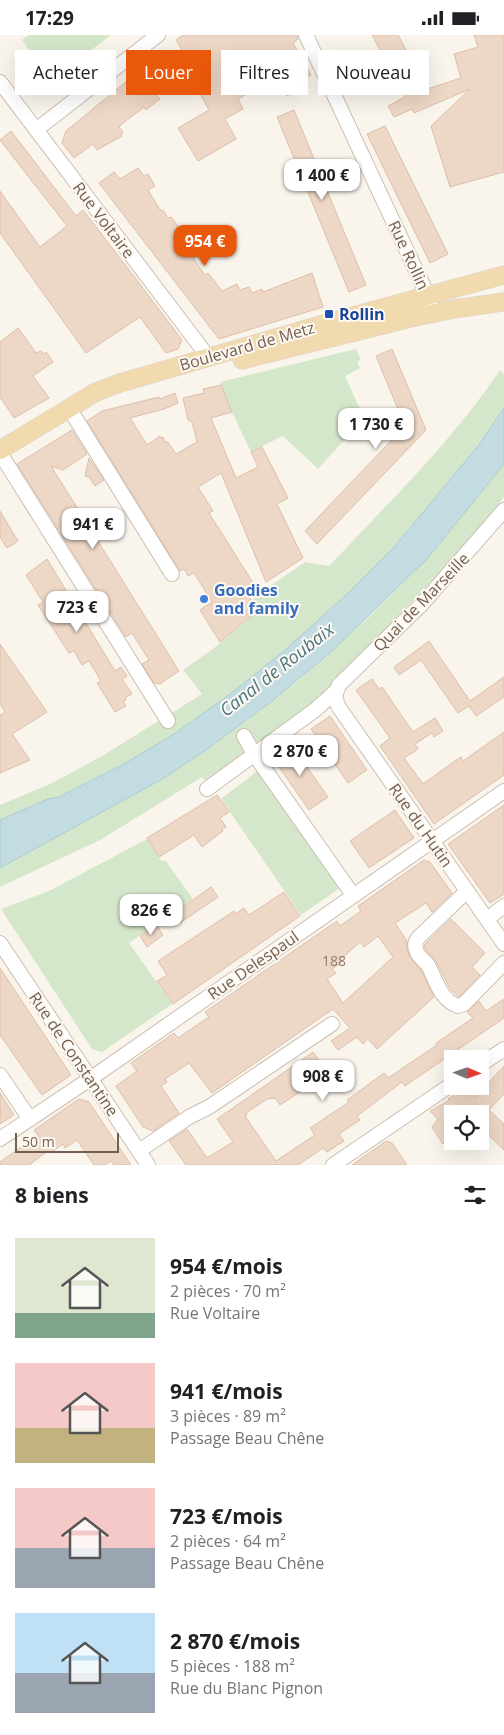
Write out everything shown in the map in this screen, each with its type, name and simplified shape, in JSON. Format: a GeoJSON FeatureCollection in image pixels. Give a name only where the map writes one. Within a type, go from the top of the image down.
{"type":"FeatureCollection","features":[{"type":"Feature","properties":{"kind":"main road","name":"Boulevard de Metz"},"geometry":{"type":"LineString","coordinates":[[0,451],[96,392],[120,383],[504,275]]}},
{"type":"Feature","properties":{"kind":"main road","name":"Boulevard de Metz"},"geometry":{"type":"LineString","coordinates":[[74,405],[112,391],[434,313],[504,302]]}},
{"type":"Feature","properties":{"kind":"street"},"geometry":{"type":"LineString","coordinates":[[36,130],[158,35]]}},
{"type":"Feature","properties":{"kind":"street","name":"Rue Rollin"},"geometry":{"type":"LineString","coordinates":[[306,35],[428,296],[434,313]]}},
{"type":"Feature","properties":{"kind":"street","name":"Rue Voltaire"},"geometry":{"type":"LineString","coordinates":[[0,82],[209,358]]}},
{"type":"Feature","properties":{"kind":"street"},"geometry":{"type":"LineString","coordinates":[[74,405],[172,574]]}},
{"type":"Feature","properties":{"kind":"street"},"geometry":{"type":"LineString","coordinates":[[0,451],[168,721]]}},
{"type":"Feature","properties":{"kind":"street","name":"Quai de Marseille"},"geometry":{"type":"LineString","coordinates":[[207,789],[315,710],[335,692],[344,679],[422,604],[504,510]]}},
{"type":"Feature","properties":{"kind":"street","name":"Rue du Hutin"},"geometry":{"type":"LineString","coordinates":[[335,692],[338,706],[504,944]]}},
{"type":"Feature","properties":{"kind":"street"},"geometry":{"type":"LineString","coordinates":[[244,736],[254,754],[353,895]]}},
{"type":"Feature","properties":{"kind":"street","name":"Rue Delespaul"},"geometry":{"type":"LineString","coordinates":[[0,1139],[90,1079],[504,791]]}},
{"type":"Feature","properties":{"kind":"street"},"geometry":{"type":"LineString","coordinates":[[467,891],[418,938],[415,946],[416,951],[429,967],[440,991],[457,1006],[464,1004],[504,963]]}},
{"type":"Feature","properties":{"kind":"street"},"geometry":{"type":"LineString","coordinates":[[487,919],[504,906]]}},
{"type":"Feature","properties":{"kind":"street","name":"Rue de Constantine"},"geometry":{"type":"LineString","coordinates":[[0,943],[148,1165]]}},
{"type":"Feature","properties":{"kind":"street"},"geometry":{"type":"LineString","coordinates":[[139,1151],[189,1117],[209,1107],[332,1024]]}},
{"type":"Feature","properties":{"kind":"street"},"geometry":{"type":"LineString","coordinates":[[489,1059],[504,1049]]}},
{"type":"Feature","properties":{"kind":"street"},"geometry":{"type":"LineString","coordinates":[[0,1075],[30,1119]]}},
{"type":"Feature","properties":{"kind":"street"},"geometry":{"type":"LineString","coordinates":[[333,1165],[444,1089]]}},
{"type":"Feature","properties":{"kind":"green space"},"geometry":{"type":"Polygon","coordinates":[[[29,35],[111,35],[91,50],[30,50],[22,40],[29,35]]]}},
{"type":"Feature","properties":{"kind":"green space"},"geometry":{"type":"Polygon","coordinates":[[[356,349],[361,360],[357,362],[360,368],[345,376],[364,418],[318,469],[283,436],[251,452],[229,402],[226,403],[220,382],[356,349]]]}},
{"type":"Feature","properties":{"kind":"green space"},"geometry":{"type":"Polygon","coordinates":[[[500,370],[504,374],[504,408],[478,446],[395,546],[346,595],[284,651],[229,695],[174,734],[124,764],[59,797],[48,799],[0,820],[0,805],[52,783],[102,756],[202,694],[183,670],[214,648],[260,610],[253,598],[305,562],[329,566],[396,496],[461,423],[500,370]]]}},
{"type":"Feature","properties":{"kind":"green space"},"geometry":{"type":"Polygon","coordinates":[[[504,464],[504,497],[421,592],[332,681],[335,685],[331,689],[209,785],[202,777],[102,839],[0,887],[0,868],[164,778],[206,750],[299,680],[369,617],[427,559],[504,464]]]}},
{"type":"Feature","properties":{"kind":"green space"},"geometry":{"type":"Polygon","coordinates":[[[260,769],[340,888],[301,915],[221,799],[260,769]]]}},
{"type":"Feature","properties":{"kind":"green space"},"geometry":{"type":"Polygon","coordinates":[[[147,839],[162,862],[165,860],[193,899],[129,943],[172,1004],[102,1052],[92,1049],[1,909],[49,891],[147,839]]]}},
{"type":"Feature","properties":{"kind":"water","name":"Canal de Roubaix"},"geometry":{"type":"Polygon","coordinates":[[[504,408],[504,464],[427,559],[331,652],[272,701],[206,750],[164,778],[0,868],[0,820],[48,799],[59,797],[124,764],[174,734],[229,695],[284,651],[346,595],[395,546],[478,446],[504,408]]]}},
{"type":"Feature","properties":{"kind":"building"},"geometry":{"type":"Polygon","coordinates":[[[183,35],[297,35],[298,39],[293,43],[297,50],[221,50],[221,95],[245,95],[238,99],[243,109],[225,119],[236,139],[198,161],[178,128],[209,110],[200,95],[211,95],[211,50],[182,50],[176,40],[183,35]]]}},
{"type":"Feature","properties":{"kind":"building"},"geometry":{"type":"Polygon","coordinates":[[[372,35],[398,35],[406,50],[380,50],[372,35]]]}},
{"type":"Feature","properties":{"kind":"building"},"geometry":{"type":"Polygon","coordinates":[[[474,35],[504,35],[504,172],[450,187],[431,126],[470,89],[414,113],[412,109],[394,117],[388,106],[405,97],[404,95],[429,95],[429,88],[461,78],[454,54],[478,47],[474,35]]]}},
{"type":"Feature","properties":{"kind":"building"},"geometry":{"type":"Polygon","coordinates":[[[126,82],[126,95],[157,95],[160,99],[146,110],[144,107],[123,123],[119,127],[123,132],[122,136],[97,150],[93,144],[74,158],[62,143],[66,131],[110,95],[116,95],[116,90],[126,82]]]}},
{"type":"Feature","properties":{"kind":"building"},"geometry":{"type":"Polygon","coordinates":[[[294,110],[366,285],[349,292],[277,117],[294,110]]]}},
{"type":"Feature","properties":{"kind":"building"},"geometry":{"type":"Polygon","coordinates":[[[385,126],[448,254],[430,263],[367,134],[385,126]]]}},
{"type":"Feature","properties":{"kind":"building"},"geometry":{"type":"Polygon","coordinates":[[[11,131],[76,216],[83,210],[136,279],[182,340],[178,349],[166,353],[140,317],[86,353],[0,233],[0,191],[40,247],[67,226],[0,140],[11,131]]]}},
{"type":"Feature","properties":{"kind":"building"},"geometry":{"type":"Polygon","coordinates":[[[138,168],[144,176],[148,174],[155,186],[148,190],[161,211],[163,210],[168,218],[171,217],[199,253],[193,258],[205,275],[208,273],[222,291],[237,284],[240,290],[249,287],[252,293],[262,289],[263,292],[312,273],[323,307],[219,339],[99,183],[114,172],[120,179],[138,168]]]}},
{"type":"Feature","properties":{"kind":"building"},"geometry":{"type":"Polygon","coordinates":[[[18,328],[36,353],[41,351],[44,354],[46,352],[53,362],[33,376],[49,398],[14,418],[0,397],[0,342],[18,328]]]}},
{"type":"Feature","properties":{"kind":"building"},"geometry":{"type":"Polygon","coordinates":[[[392,349],[426,430],[317,544],[305,531],[405,426],[376,356],[392,349]]]}},
{"type":"Feature","properties":{"kind":"building"},"geometry":{"type":"Polygon","coordinates":[[[221,385],[232,412],[211,418],[236,478],[258,467],[251,452],[262,447],[288,498],[277,504],[303,558],[266,582],[221,473],[198,487],[213,511],[209,513],[257,589],[247,595],[259,610],[220,642],[200,610],[212,602],[194,573],[188,576],[184,569],[180,571],[87,421],[102,411],[159,397],[160,399],[175,393],[178,403],[164,409],[130,418],[147,445],[160,436],[161,438],[163,437],[165,442],[168,442],[176,454],[197,442],[192,422],[188,420],[183,398],[204,393],[203,389],[221,385]]]}},
{"type":"Feature","properties":{"kind":"building"},"geometry":{"type":"Polygon","coordinates":[[[72,430],[87,454],[63,470],[51,466],[179,671],[160,684],[154,683],[142,664],[149,660],[132,633],[126,637],[17,464],[72,430]]]}},
{"type":"Feature","properties":{"kind":"building"},"geometry":{"type":"Polygon","coordinates":[[[89,458],[104,480],[95,486],[89,477],[85,476],[89,458]]]}},
{"type":"Feature","properties":{"kind":"building"},"geometry":{"type":"Polygon","coordinates":[[[0,511],[18,541],[7,548],[0,537],[0,511]]]}},
{"type":"Feature","properties":{"kind":"building"},"geometry":{"type":"Polygon","coordinates":[[[47,559],[115,671],[121,667],[127,676],[122,679],[132,694],[125,698],[126,700],[123,702],[126,706],[115,712],[97,683],[101,681],[89,661],[82,665],[74,651],[69,653],[38,605],[43,602],[26,575],[47,559]]]}},
{"type":"Feature","properties":{"kind":"building"},"geometry":{"type":"Polygon","coordinates":[[[429,641],[470,701],[504,677],[504,697],[476,716],[469,706],[458,713],[421,660],[399,675],[394,667],[429,641]]]}},
{"type":"Feature","properties":{"kind":"building"},"geometry":{"type":"Polygon","coordinates":[[[0,644],[47,712],[12,734],[30,760],[0,773],[0,715],[5,712],[0,704],[0,644]]]}},
{"type":"Feature","properties":{"kind":"building"},"geometry":{"type":"Polygon","coordinates":[[[372,679],[379,689],[382,687],[413,732],[435,718],[443,731],[434,737],[432,733],[415,744],[418,749],[404,758],[423,784],[461,757],[463,761],[504,732],[504,775],[434,824],[380,746],[390,738],[356,690],[372,679]]]}},
{"type":"Feature","properties":{"kind":"building"},"geometry":{"type":"Polygon","coordinates":[[[330,716],[367,770],[348,783],[311,729],[330,716]]]}},
{"type":"Feature","properties":{"kind":"building"},"geometry":{"type":"Polygon","coordinates":[[[291,744],[328,797],[309,810],[272,757],[291,744]]]}},
{"type":"Feature","properties":{"kind":"building"},"geometry":{"type":"Polygon","coordinates":[[[217,795],[229,812],[220,818],[226,827],[222,829],[223,831],[202,847],[194,835],[159,857],[147,838],[217,795]]]}},
{"type":"Feature","properties":{"kind":"building"},"geometry":{"type":"Polygon","coordinates":[[[504,805],[504,894],[490,903],[448,844],[504,805]]]}},
{"type":"Feature","properties":{"kind":"building"},"geometry":{"type":"Polygon","coordinates":[[[395,810],[414,838],[369,868],[350,841],[395,810]]]}},
{"type":"Feature","properties":{"kind":"building"},"geometry":{"type":"Polygon","coordinates":[[[424,860],[430,862],[452,893],[432,912],[426,903],[395,923],[407,941],[410,958],[421,970],[434,997],[377,1049],[368,1039],[363,1044],[357,1037],[338,1050],[331,1041],[350,1028],[333,1009],[212,1093],[189,1063],[165,1079],[167,1082],[161,1086],[179,1113],[153,1131],[143,1127],[116,1086],[137,1071],[131,1063],[174,1033],[178,1038],[209,1017],[205,1012],[337,921],[340,926],[361,911],[358,906],[424,860]],[[378,936],[364,947],[360,942],[340,960],[342,962],[332,969],[336,973],[327,979],[343,1003],[393,957],[378,936]]]}},
{"type":"Feature","properties":{"kind":"building"},"geometry":{"type":"Polygon","coordinates":[[[211,887],[218,897],[180,923],[173,914],[211,887]]]}},
{"type":"Feature","properties":{"kind":"building"},"geometry":{"type":"Polygon","coordinates":[[[284,892],[300,916],[173,1004],[157,981],[167,975],[158,961],[234,911],[235,914],[244,908],[249,915],[284,892]]]}},
{"type":"Feature","properties":{"kind":"building"},"geometry":{"type":"Polygon","coordinates":[[[451,919],[485,953],[472,967],[480,975],[459,997],[450,989],[436,961],[424,945],[451,919]]]}},
{"type":"Feature","properties":{"kind":"building"},"geometry":{"type":"Polygon","coordinates":[[[156,925],[163,935],[147,947],[140,936],[156,925]]]}},
{"type":"Feature","properties":{"kind":"building"},"geometry":{"type":"Polygon","coordinates":[[[0,968],[71,1075],[42,1095],[0,1035],[0,968]]]}},
{"type":"Feature","properties":{"kind":"building"},"geometry":{"type":"Polygon","coordinates":[[[504,999],[504,1018],[457,1050],[444,1050],[444,1059],[405,1086],[402,1082],[357,1116],[360,1120],[339,1134],[344,1141],[327,1152],[323,1148],[298,1165],[186,1165],[169,1141],[187,1129],[207,1158],[233,1142],[217,1119],[313,1052],[333,1081],[322,1089],[317,1081],[280,1105],[275,1098],[267,1099],[246,1113],[247,1115],[245,1116],[276,1161],[315,1135],[310,1128],[349,1102],[347,1100],[384,1073],[388,1078],[473,1018],[467,1012],[479,1001],[486,1011],[504,999]]]}},
{"type":"Feature","properties":{"kind":"building"},"geometry":{"type":"Polygon","coordinates":[[[504,1066],[504,1094],[489,1110],[489,1105],[444,1105],[443,1144],[432,1127],[438,1119],[430,1111],[450,1100],[448,1099],[454,1095],[473,1095],[475,1097],[477,1095],[489,1095],[489,1082],[504,1066]]]}},
{"type":"Feature","properties":{"kind":"building"},"geometry":{"type":"Polygon","coordinates":[[[0,1093],[14,1115],[0,1124],[0,1093]]]}},
{"type":"Feature","properties":{"kind":"building"},"geometry":{"type":"Polygon","coordinates":[[[79,1099],[89,1102],[131,1165],[114,1165],[111,1161],[105,1165],[94,1165],[77,1140],[65,1148],[63,1144],[50,1153],[48,1151],[29,1165],[0,1165],[0,1162],[38,1135],[34,1130],[79,1099]]]}},
{"type":"Feature","properties":{"kind":"building"},"geometry":{"type":"Polygon","coordinates":[[[489,1110],[504,1124],[504,1150],[489,1136],[489,1110]]]}},
{"type":"Feature","properties":{"kind":"building"},"geometry":{"type":"Polygon","coordinates":[[[386,1141],[392,1143],[407,1165],[352,1165],[386,1141]]]}},
{"type":"Feature","properties":{"kind":"place","name":"Rollin"},"geometry":{"type":"Point","coordinates":[329,314]}},
{"type":"Feature","properties":{"kind":"place","name":"Goodies and family"},"geometry":{"type":"Point","coordinates":[204,599]}}]}
